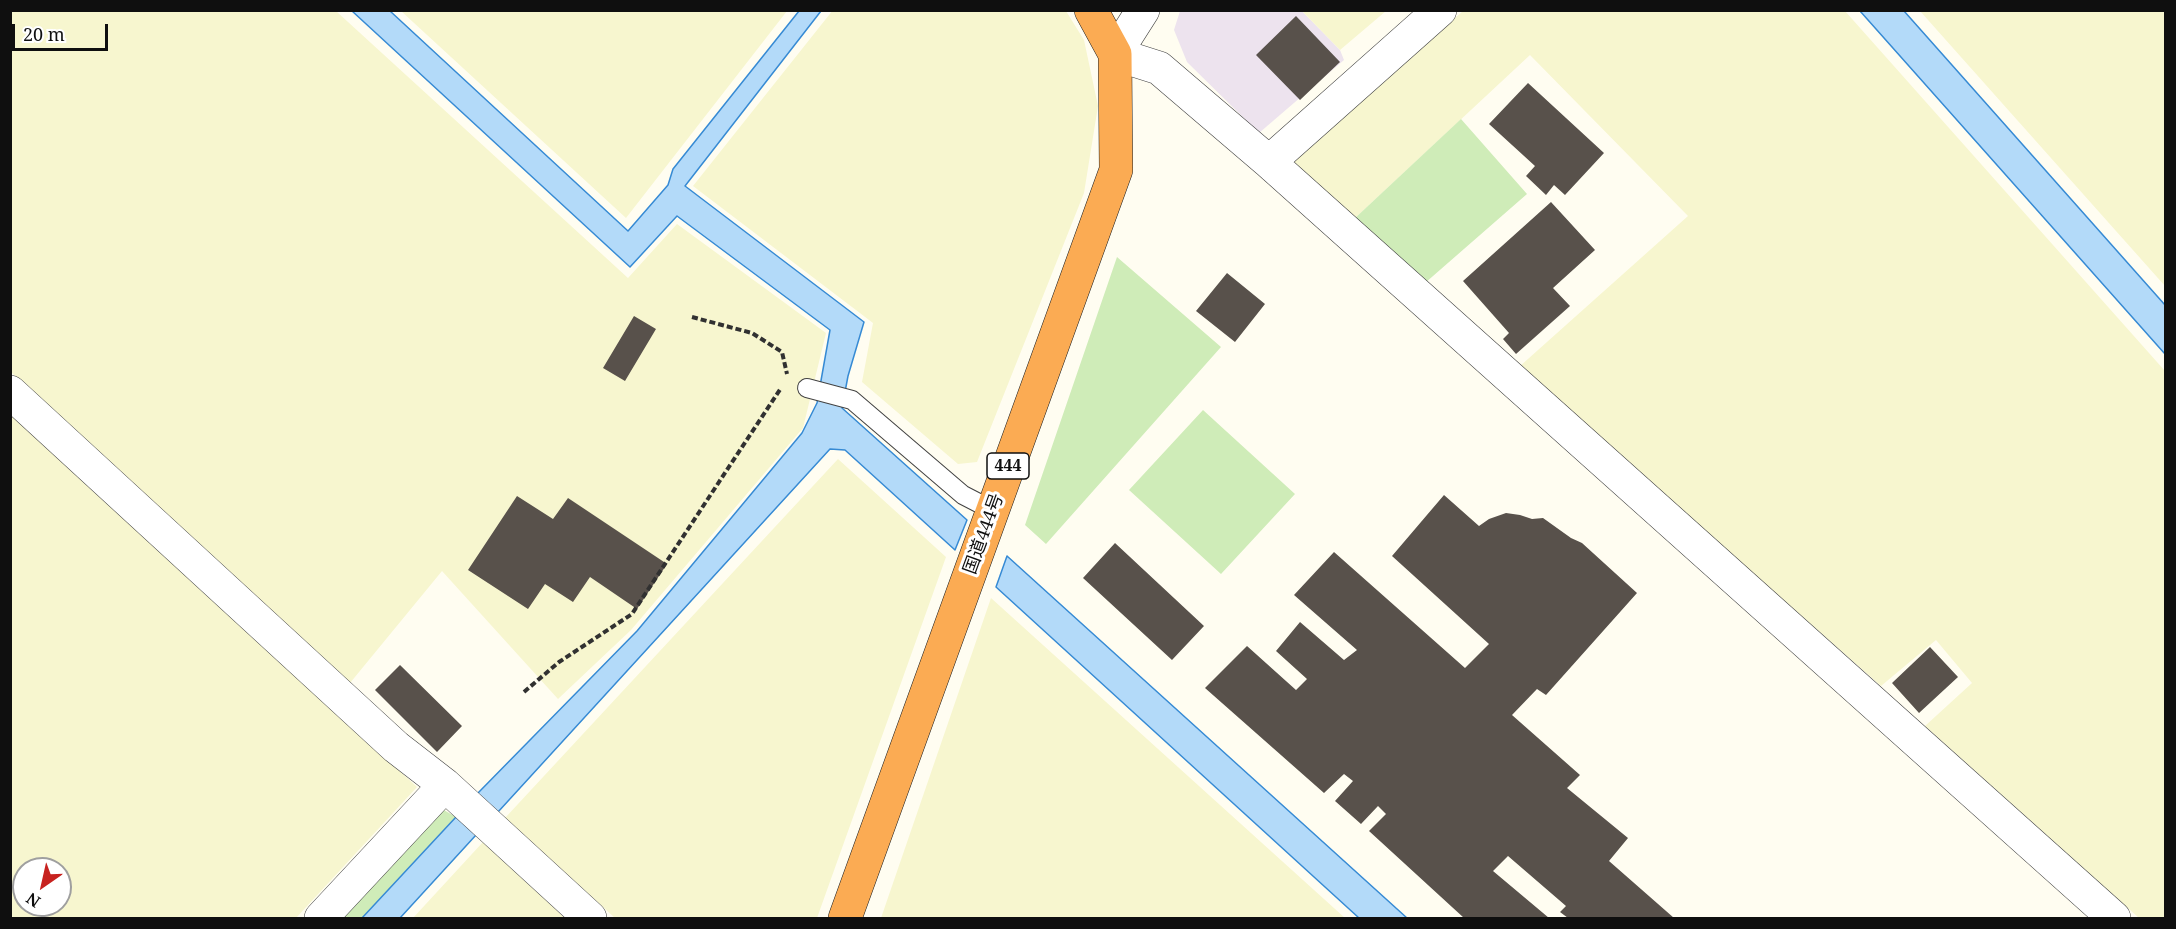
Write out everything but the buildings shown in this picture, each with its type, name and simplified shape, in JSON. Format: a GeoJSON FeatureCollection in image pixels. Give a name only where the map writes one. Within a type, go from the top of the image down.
{"type":"FeatureCollection","features":[{"type":"Feature","properties":{"kind":"highway","name":"国道444号"},"geometry":{"type":"LineString","coordinates":[[845,918],[1116,170],[1114,54],[1091,10]]}},
{"type":"Feature","properties":{"kind":"street"},"geometry":{"type":"LineString","coordinates":[[1143,10],[1114,54],[1159,68],[1269,162],[2114,918]]}},
{"type":"Feature","properties":{"kind":"street"},"geometry":{"type":"LineString","coordinates":[[1269,162],[1440,10]]}},
{"type":"Feature","properties":{"kind":"street"},"geometry":{"type":"LineString","coordinates":[[10,392],[396,747],[445,785],[590,918]]}},
{"type":"Feature","properties":{"kind":"street"},"geometry":{"type":"LineString","coordinates":[[321,918],[445,785]]}},
{"type":"Feature","properties":{"kind":"lane"},"geometry":{"type":"LineString","coordinates":[[807,388],[852,400],[963,495],[992,510]]}},
{"type":"Feature","properties":{"kind":"path"},"geometry":{"type":"LineString","coordinates":[[524,692],[559,662],[632,614],[788,378],[782,352],[772,345],[752,333],[692,317]]}},
{"type":"Feature","properties":{"kind":"path"},"geometry":{"type":"LineString","coordinates":[[788,378],[807,388]]}},
{"type":"Feature","properties":{"kind":"shaded area"},"geometry":{"type":"Polygon","coordinates":[[[1180,11],[1302,11],[1340,50],[1344,60],[1259,133],[1187,62],[1174,30],[1180,11]]]}},
{"type":"Feature","properties":{"kind":"green space"},"geometry":{"type":"Polygon","coordinates":[[[833,10],[1066,11],[1084,40],[1098,106],[1084,193],[977,462],[958,464],[862,382],[873,323],[693,186],[833,10]]]}},
{"type":"Feature","properties":{"kind":"green space"},"geometry":{"type":"Polygon","coordinates":[[[10,11],[336,11],[628,278],[677,224],[826,333],[803,428],[631,630],[558,699],[442,571],[350,683],[11,372],[10,11]]]}},
{"type":"Feature","properties":{"kind":"green space"},"geometry":{"type":"Polygon","coordinates":[[[401,11],[787,11],[626,218],[401,11]]]}},
{"type":"Feature","properties":{"kind":"green space"},"geometry":{"type":"Polygon","coordinates":[[[1302,11],[1386,11],[1340,50],[1302,11]]]}},
{"type":"Feature","properties":{"kind":"green space"},"geometry":{"type":"Polygon","coordinates":[[[1463,11],[1845,11],[2165,371],[2165,918],[2139,918],[1925,726],[1972,683],[1936,640],[1881,686],[1519,367],[1688,216],[1530,55],[1354,219],[1291,163],[1463,11]]]}},
{"type":"Feature","properties":{"kind":"green space"},"geometry":{"type":"Polygon","coordinates":[[[1920,11],[2165,11],[2165,286],[1920,11]]]}},
{"type":"Feature","properties":{"kind":"green space"},"geometry":{"type":"Polygon","coordinates":[[[1461,119],[1527,194],[1425,283],[1354,219],[1461,119]]]}},
{"type":"Feature","properties":{"kind":"green space"},"geometry":{"type":"Polygon","coordinates":[[[1117,257],[1221,347],[1046,544],[1025,525],[1117,257]]]}},
{"type":"Feature","properties":{"kind":"green space"},"geometry":{"type":"Polygon","coordinates":[[[1203,410],[1295,494],[1221,574],[1129,490],[1203,410]]]}},
{"type":"Feature","properties":{"kind":"green space"},"geometry":{"type":"Polygon","coordinates":[[[10,412],[417,787],[296,918],[11,918],[10,412]]]}},
{"type":"Feature","properties":{"kind":"green space"},"geometry":{"type":"Polygon","coordinates":[[[838,459],[946,557],[817,918],[615,918],[505,818],[838,459]]]}},
{"type":"Feature","properties":{"kind":"green space"},"geometry":{"type":"Polygon","coordinates":[[[991,598],[1345,918],[881,918],[991,598]]]}},
{"type":"Feature","properties":{"kind":"green space"},"geometry":{"type":"Polygon","coordinates":[[[442,809],[456,817],[362,918],[340,918],[442,809]]]}},
{"type":"Feature","properties":{"kind":"green space"},"geometry":{"type":"Polygon","coordinates":[[[483,842],[565,918],[413,918],[483,842]]]}},
{"type":"Feature","properties":{"kind":"water"},"geometry":{"type":"Polygon","coordinates":[[[352,11],[390,11],[628,231],[668,185],[673,169],[799,11],[821,11],[685,186],[864,322],[848,376],[842,408],[967,520],[955,550],[845,450],[830,449],[498,812],[477,794],[637,631],[802,433],[817,403],[830,330],[677,216],[630,267],[352,11]]]}},
{"type":"Feature","properties":{"kind":"water"},"geometry":{"type":"Polygon","coordinates":[[[1860,11],[1904,11],[2165,305],[2165,354],[1860,11]]]}},
{"type":"Feature","properties":{"kind":"water"},"geometry":{"type":"Polygon","coordinates":[[[1007,556],[1407,918],[1359,918],[996,587],[1007,556]]]}},
{"type":"Feature","properties":{"kind":"water"},"geometry":{"type":"Polygon","coordinates":[[[456,817],[476,835],[400,918],[362,918],[456,817]]]}}]}
